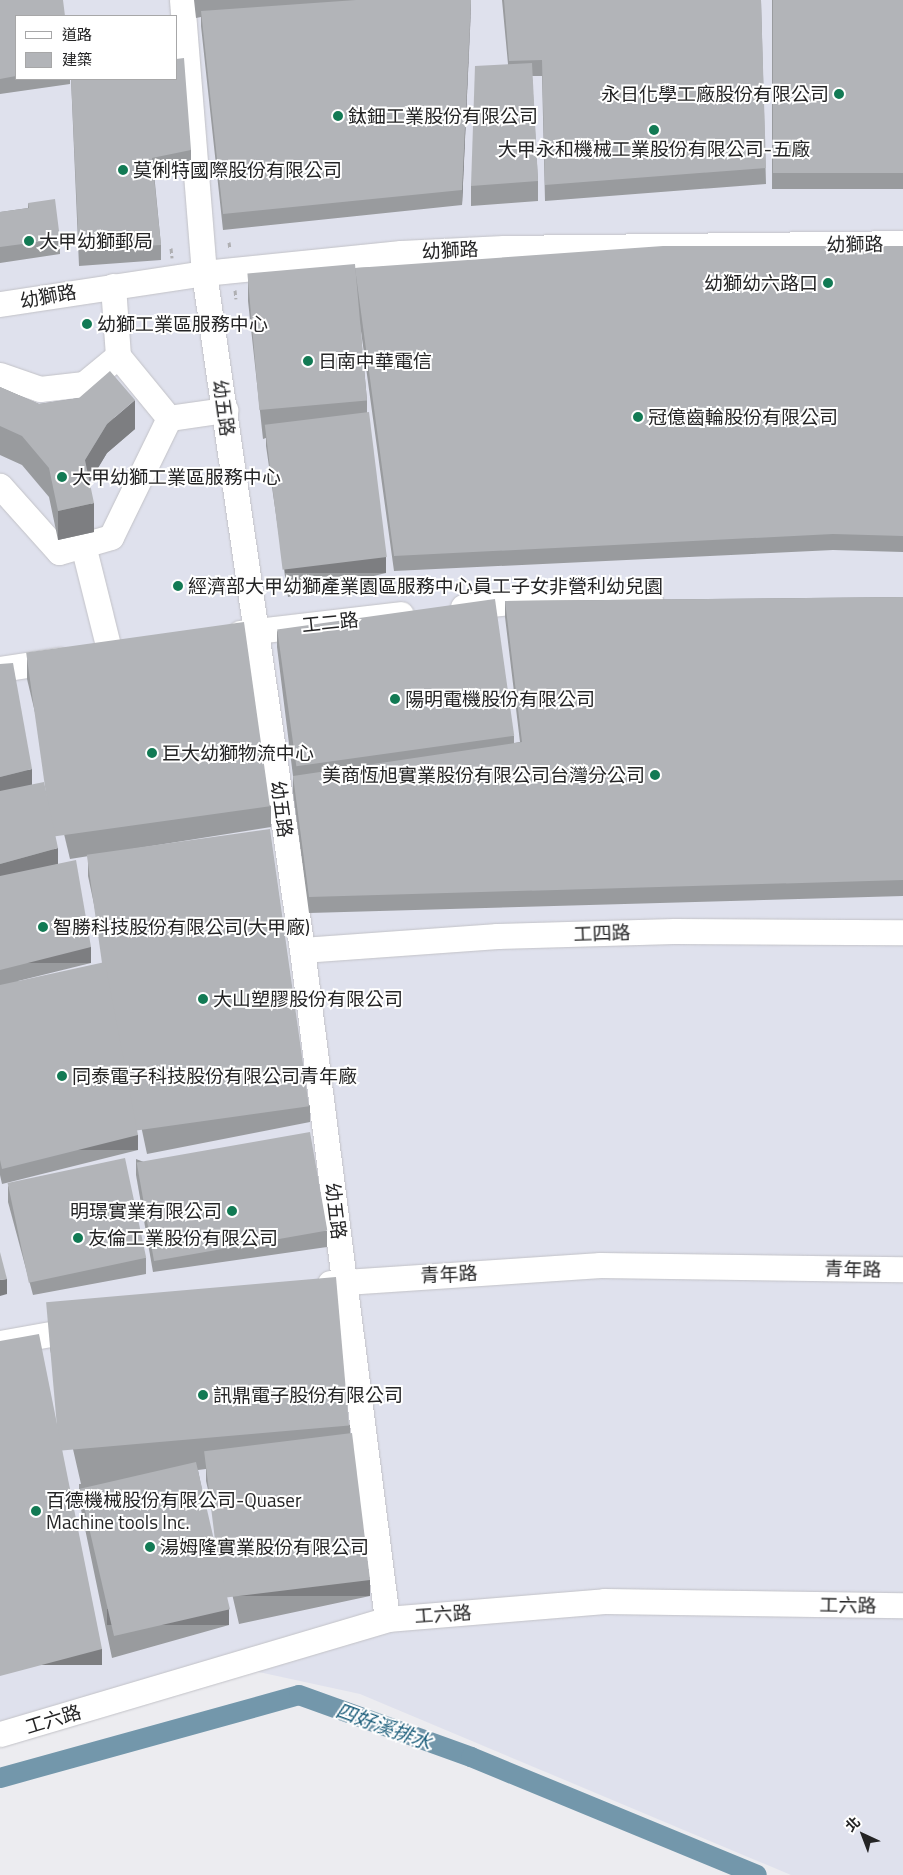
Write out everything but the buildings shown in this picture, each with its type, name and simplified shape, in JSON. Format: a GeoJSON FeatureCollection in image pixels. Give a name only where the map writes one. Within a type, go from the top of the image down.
{"type":"FeatureCollection","features":[{"type":"Feature","properties":{"kind":"street","name":"幼五路"},"geometry":{"type":"LineString","coordinates":[[182,0],[204,273],[302,950],[386,1618]]}},
{"type":"Feature","properties":{"kind":"street","name":"幼獅路"},"geometry":{"type":"LineString","coordinates":[[0,304],[204,273],[401,253],[504,248],[903,243]]}},
{"type":"Feature","properties":{"kind":"street"},"geometry":{"type":"LineString","coordinates":[[113,286],[118,356],[170,418]]}},
{"type":"Feature","properties":{"kind":"street"},"geometry":{"type":"LineString","coordinates":[[0,375],[40,389],[84,384],[118,356]]}},
{"type":"Feature","properties":{"kind":"street"},"geometry":{"type":"LineString","coordinates":[[170,418],[225,410]]}},
{"type":"Feature","properties":{"kind":"street"},"geometry":{"type":"LineString","coordinates":[[0,486],[59,552],[111,537],[170,418]]}},
{"type":"Feature","properties":{"kind":"street"},"geometry":{"type":"LineString","coordinates":[[0,669],[120,651],[83,545]]}},
{"type":"Feature","properties":{"kind":"street","name":"工二路"},"geometry":{"type":"LineString","coordinates":[[218,636],[538,599],[676,600]]}},
{"type":"Feature","properties":{"kind":"street","name":"工四路"},"geometry":{"type":"LineString","coordinates":[[302,950],[497,936],[674,930],[903,932]]}},
{"type":"Feature","properties":{"kind":"street","name":"青年路"},"geometry":{"type":"LineString","coordinates":[[306,1288],[344,1281],[600,1266],[903,1269]]}},
{"type":"Feature","properties":{"kind":"street"},"geometry":{"type":"LineString","coordinates":[[0,1344],[105,1324]]}},
{"type":"Feature","properties":{"kind":"street","name":"工六路"},"geometry":{"type":"LineString","coordinates":[[0,1734],[386,1618],[604,1601],[903,1605]]}},
{"type":"Feature","properties":{"kind":"shaded area"},"geometry":{"type":"Polygon","coordinates":[[[0,0],[903,0],[903,1875],[791,1875],[360,1694],[245,1669],[0,1724],[0,0]]]}},
{"type":"Feature","properties":{"kind":"waterway","name":"四好溪排水"},"geometry":{"type":"LineString","coordinates":[[0,1778],[299,1695],[471,1757],[757,1875]]}},
{"type":"Feature","properties":{"kind":"place","name":"永日化學工廠股份有限公司"},"geometry":{"type":"Point","coordinates":[839,94]}},
{"type":"Feature","properties":{"kind":"place","name":"鈦鈿工業股份有限公司"},"geometry":{"type":"Point","coordinates":[338,116]}},
{"type":"Feature","properties":{"kind":"place","name":"大甲永和機械工業股份有限公司-五廠"},"geometry":{"type":"Point","coordinates":[654,130]}},
{"type":"Feature","properties":{"kind":"place","name":"莫俐特國際股份有限公司"},"geometry":{"type":"Point","coordinates":[123,170]}},
{"type":"Feature","properties":{"kind":"place","name":"大甲幼獅郵局"},"geometry":{"type":"Point","coordinates":[29,241]}},
{"type":"Feature","properties":{"kind":"place","name":"幼獅幼六路口"},"geometry":{"type":"Point","coordinates":[828,283]}},
{"type":"Feature","properties":{"kind":"place","name":"幼獅工業區服務中心"},"geometry":{"type":"Point","coordinates":[87,324]}},
{"type":"Feature","properties":{"kind":"place","name":"日南中華電信"},"geometry":{"type":"Point","coordinates":[308,361]}},
{"type":"Feature","properties":{"kind":"place","name":"冠億齒輪股份有限公司"},"geometry":{"type":"Point","coordinates":[638,417]}},
{"type":"Feature","properties":{"kind":"place","name":"大甲幼獅工業區服務中心"},"geometry":{"type":"Point","coordinates":[62,477]}},
{"type":"Feature","properties":{"kind":"place","name":"經濟部大甲幼獅產業園區服務中心員工子女非營利幼兒園"},"geometry":{"type":"Point","coordinates":[178,586]}},
{"type":"Feature","properties":{"kind":"place","name":"陽明電機股份有限公司"},"geometry":{"type":"Point","coordinates":[395,699]}},
{"type":"Feature","properties":{"kind":"place","name":"巨大幼獅物流中心"},"geometry":{"type":"Point","coordinates":[152,753]}},
{"type":"Feature","properties":{"kind":"place","name":"美商恆旭實業股份有限公司台灣分公司"},"geometry":{"type":"Point","coordinates":[655,775]}},
{"type":"Feature","properties":{"kind":"place","name":"智勝科技股份有限公司(大甲廠)"},"geometry":{"type":"Point","coordinates":[43,927]}},
{"type":"Feature","properties":{"kind":"place","name":"大山塑膠股份有限公司"},"geometry":{"type":"Point","coordinates":[203,999]}},
{"type":"Feature","properties":{"kind":"place","name":"同泰電子科技股份有限公司青年廠"},"geometry":{"type":"Point","coordinates":[62,1076]}},
{"type":"Feature","properties":{"kind":"place","name":"明璟實業有限公司"},"geometry":{"type":"Point","coordinates":[232,1211]}},
{"type":"Feature","properties":{"kind":"place","name":"友倫工業股份有限公司"},"geometry":{"type":"Point","coordinates":[78,1238]}},
{"type":"Feature","properties":{"kind":"place","name":"訊鼎電子股份有限公司"},"geometry":{"type":"Point","coordinates":[203,1395]}},
{"type":"Feature","properties":{"kind":"place","name":"百德機械股份有限公司-Quaser Machine tools Inc."},"geometry":{"type":"Point","coordinates":[36,1511]}},
{"type":"Feature","properties":{"kind":"place","name":"湯姆隆實業股份有限公司"},"geometry":{"type":"Point","coordinates":[150,1547]}}]}
